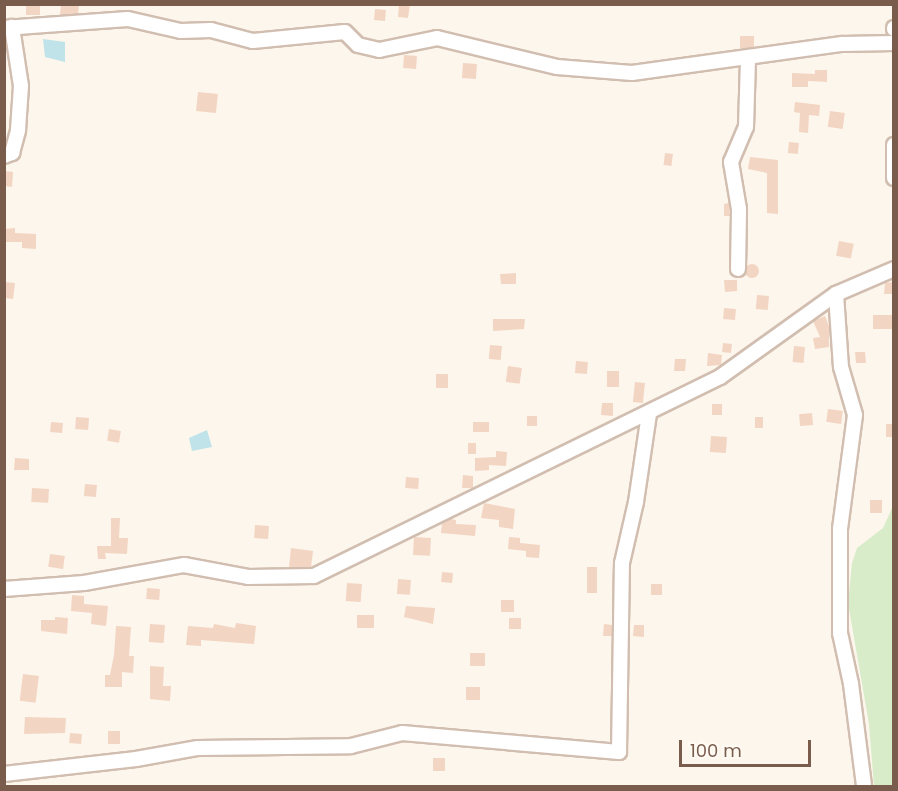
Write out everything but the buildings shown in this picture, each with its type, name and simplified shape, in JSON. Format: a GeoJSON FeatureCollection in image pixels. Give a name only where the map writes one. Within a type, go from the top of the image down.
{"type":"FeatureCollection","features":[{"type":"Feature","properties":{"kind":"street"},"geometry":{"type":"LineString","coordinates":[[4,156],[12,153],[18,130],[21,86],[8,28],[128,19],[181,31],[211,30],[254,41],[345,32],[358,45],[379,50],[437,38],[557,67],[632,73],[748,59],[842,44],[894,43]]}},
{"type":"Feature","properties":{"kind":"street"},"geometry":{"type":"LineString","coordinates":[[738,269],[739,209],[731,162],[746,127],[748,59]]}},
{"type":"Feature","properties":{"kind":"street"},"geometry":{"type":"LineString","coordinates":[[894,145],[894,178]]}},
{"type":"Feature","properties":{"kind":"street"},"geometry":{"type":"LineString","coordinates":[[4,589],[84,583],[184,565],[248,577],[314,576],[649,414],[720,377],[836,294],[894,269]]}},
{"type":"Feature","properties":{"kind":"street"},"geometry":{"type":"LineString","coordinates":[[836,294],[841,367],[855,415],[840,529],[840,633],[864,786]]}},
{"type":"Feature","properties":{"kind":"street"},"geometry":{"type":"LineString","coordinates":[[4,774],[198,748],[351,746],[402,733],[619,752],[622,563],[636,502],[649,414]]}},
{"type":"Feature","properties":{"kind":"green space"},"geometry":{"type":"Polygon","coordinates":[[[893,506],[893,786],[874,786],[869,724],[848,603],[852,563],[857,548],[883,528],[893,506]]]}},
{"type":"Feature","properties":{"kind":"water"},"geometry":{"type":"Polygon","coordinates":[[[43,39],[65,42],[65,62],[45,57],[43,39]]]}},
{"type":"Feature","properties":{"kind":"water"},"geometry":{"type":"Polygon","coordinates":[[[207,430],[212,447],[192,451],[189,438],[207,430]]]}}]}
